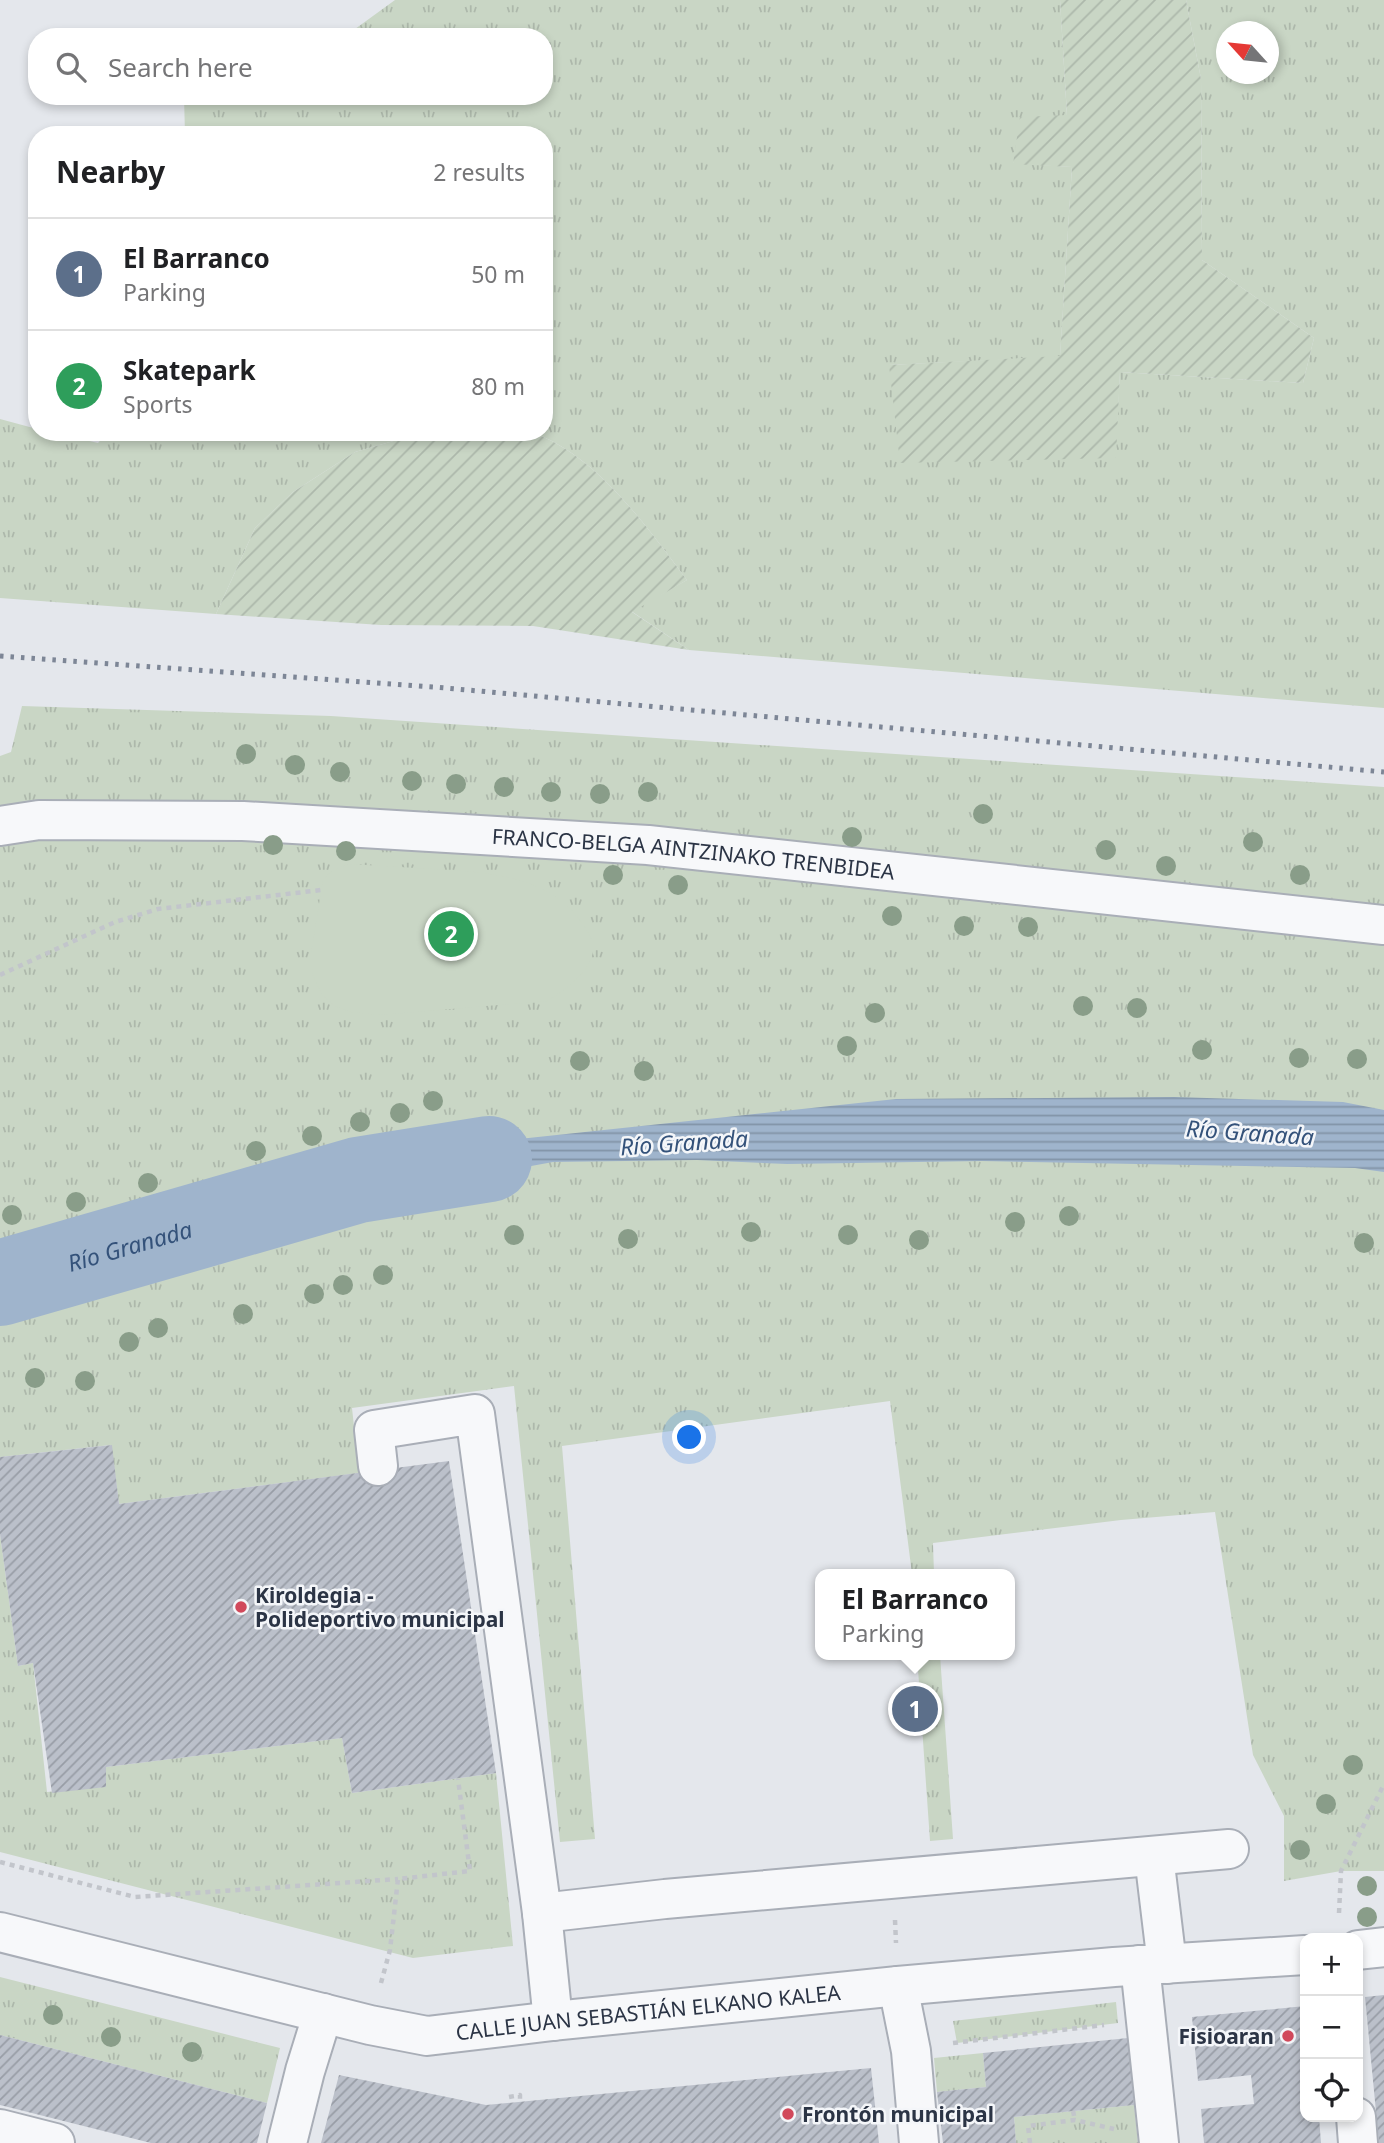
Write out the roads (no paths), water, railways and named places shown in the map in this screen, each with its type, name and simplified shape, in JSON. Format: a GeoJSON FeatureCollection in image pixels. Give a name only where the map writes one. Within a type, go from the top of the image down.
{"type":"FeatureCollection","features":[{"type":"Feature","properties":{"kind":"street","name":"FRANCO-BELGA AINTZINAKO TRENBIDEA"},"geometry":{"type":"LineString","coordinates":[[0,826],[39,820],[243,821],[648,845],[1384,925]]}},
{"type":"Feature","properties":{"kind":"street"},"geometry":{"type":"LineString","coordinates":[[378,1466],[374,1430],[475,1414],[542,1913],[553,2021]]}},
{"type":"Feature","properties":{"kind":"street"},"geometry":{"type":"LineString","coordinates":[[542,1913],[1229,1849]]}},
{"type":"Feature","properties":{"kind":"street"},"geometry":{"type":"LineString","coordinates":[[1154,1856],[1153,1964],[1159,2143]]}},
{"type":"Feature","properties":{"kind":"street","name":"CALLE JUAN SEBASTIÁN ELKANO KALEA"},"geometry":{"type":"LineString","coordinates":[[0,1932],[370,2025],[427,2036],[898,1986],[1153,1964],[1300,1955]]}},
{"type":"Feature","properties":{"kind":"street"},"geometry":{"type":"LineString","coordinates":[[1363,1941],[1384,1947]]}},
{"type":"Feature","properties":{"kind":"street"},"geometry":{"type":"LineString","coordinates":[[898,1986],[911,2051],[919,2143]]}},
{"type":"Feature","properties":{"kind":"street"},"geometry":{"type":"LineString","coordinates":[[286,2143],[323,2013]]}},
{"type":"Feature","properties":{"kind":"street"},"geometry":{"type":"LineString","coordinates":[[1356,2122],[1358,2143]]}},
{"type":"Feature","properties":{"kind":"street"},"geometry":{"type":"LineString","coordinates":[[0,2129],[55,2143]]}},
{"type":"Feature","properties":{"kind":"water"},"geometry":{"type":"Polygon","coordinates":[[[1174,1097],[1343,1102],[1384,1110],[1384,1172],[1355,1168],[982,1161],[787,1164],[697,1160],[553,1162],[402,1190],[307,1221],[162,1275],[0,1314],[0,1268],[196,1228],[519,1139],[896,1099],[1174,1097]]]}},
{"type":"Feature","properties":{"kind":"waterway","name":"Río Granada"},"geometry":{"type":"LineString","coordinates":[[0,1283],[358,1180],[489,1159]]}},
{"type":"Feature","properties":{"kind":"railway"},"geometry":{"type":"LineString","coordinates":[[0,656],[434,687],[1384,772]]}},
{"type":"Feature","properties":{"kind":"place","name":"Skatepark"},"geometry":{"type":"Point","coordinates":[451,934]}},
{"type":"Feature","properties":{"kind":"place","name":"Kiroldegia - Polideportivo municipal"},"geometry":{"type":"Point","coordinates":[241,1607]}},
{"type":"Feature","properties":{"kind":"place","name":"El Barranco"},"geometry":{"type":"Point","coordinates":[915,1709]}},
{"type":"Feature","properties":{"kind":"place","name":"Fisioaran"},"geometry":{"type":"Point","coordinates":[1288,2036]}},
{"type":"Feature","properties":{"kind":"place","name":"Frontón municipal"},"geometry":{"type":"Point","coordinates":[788,2114]}}]}
